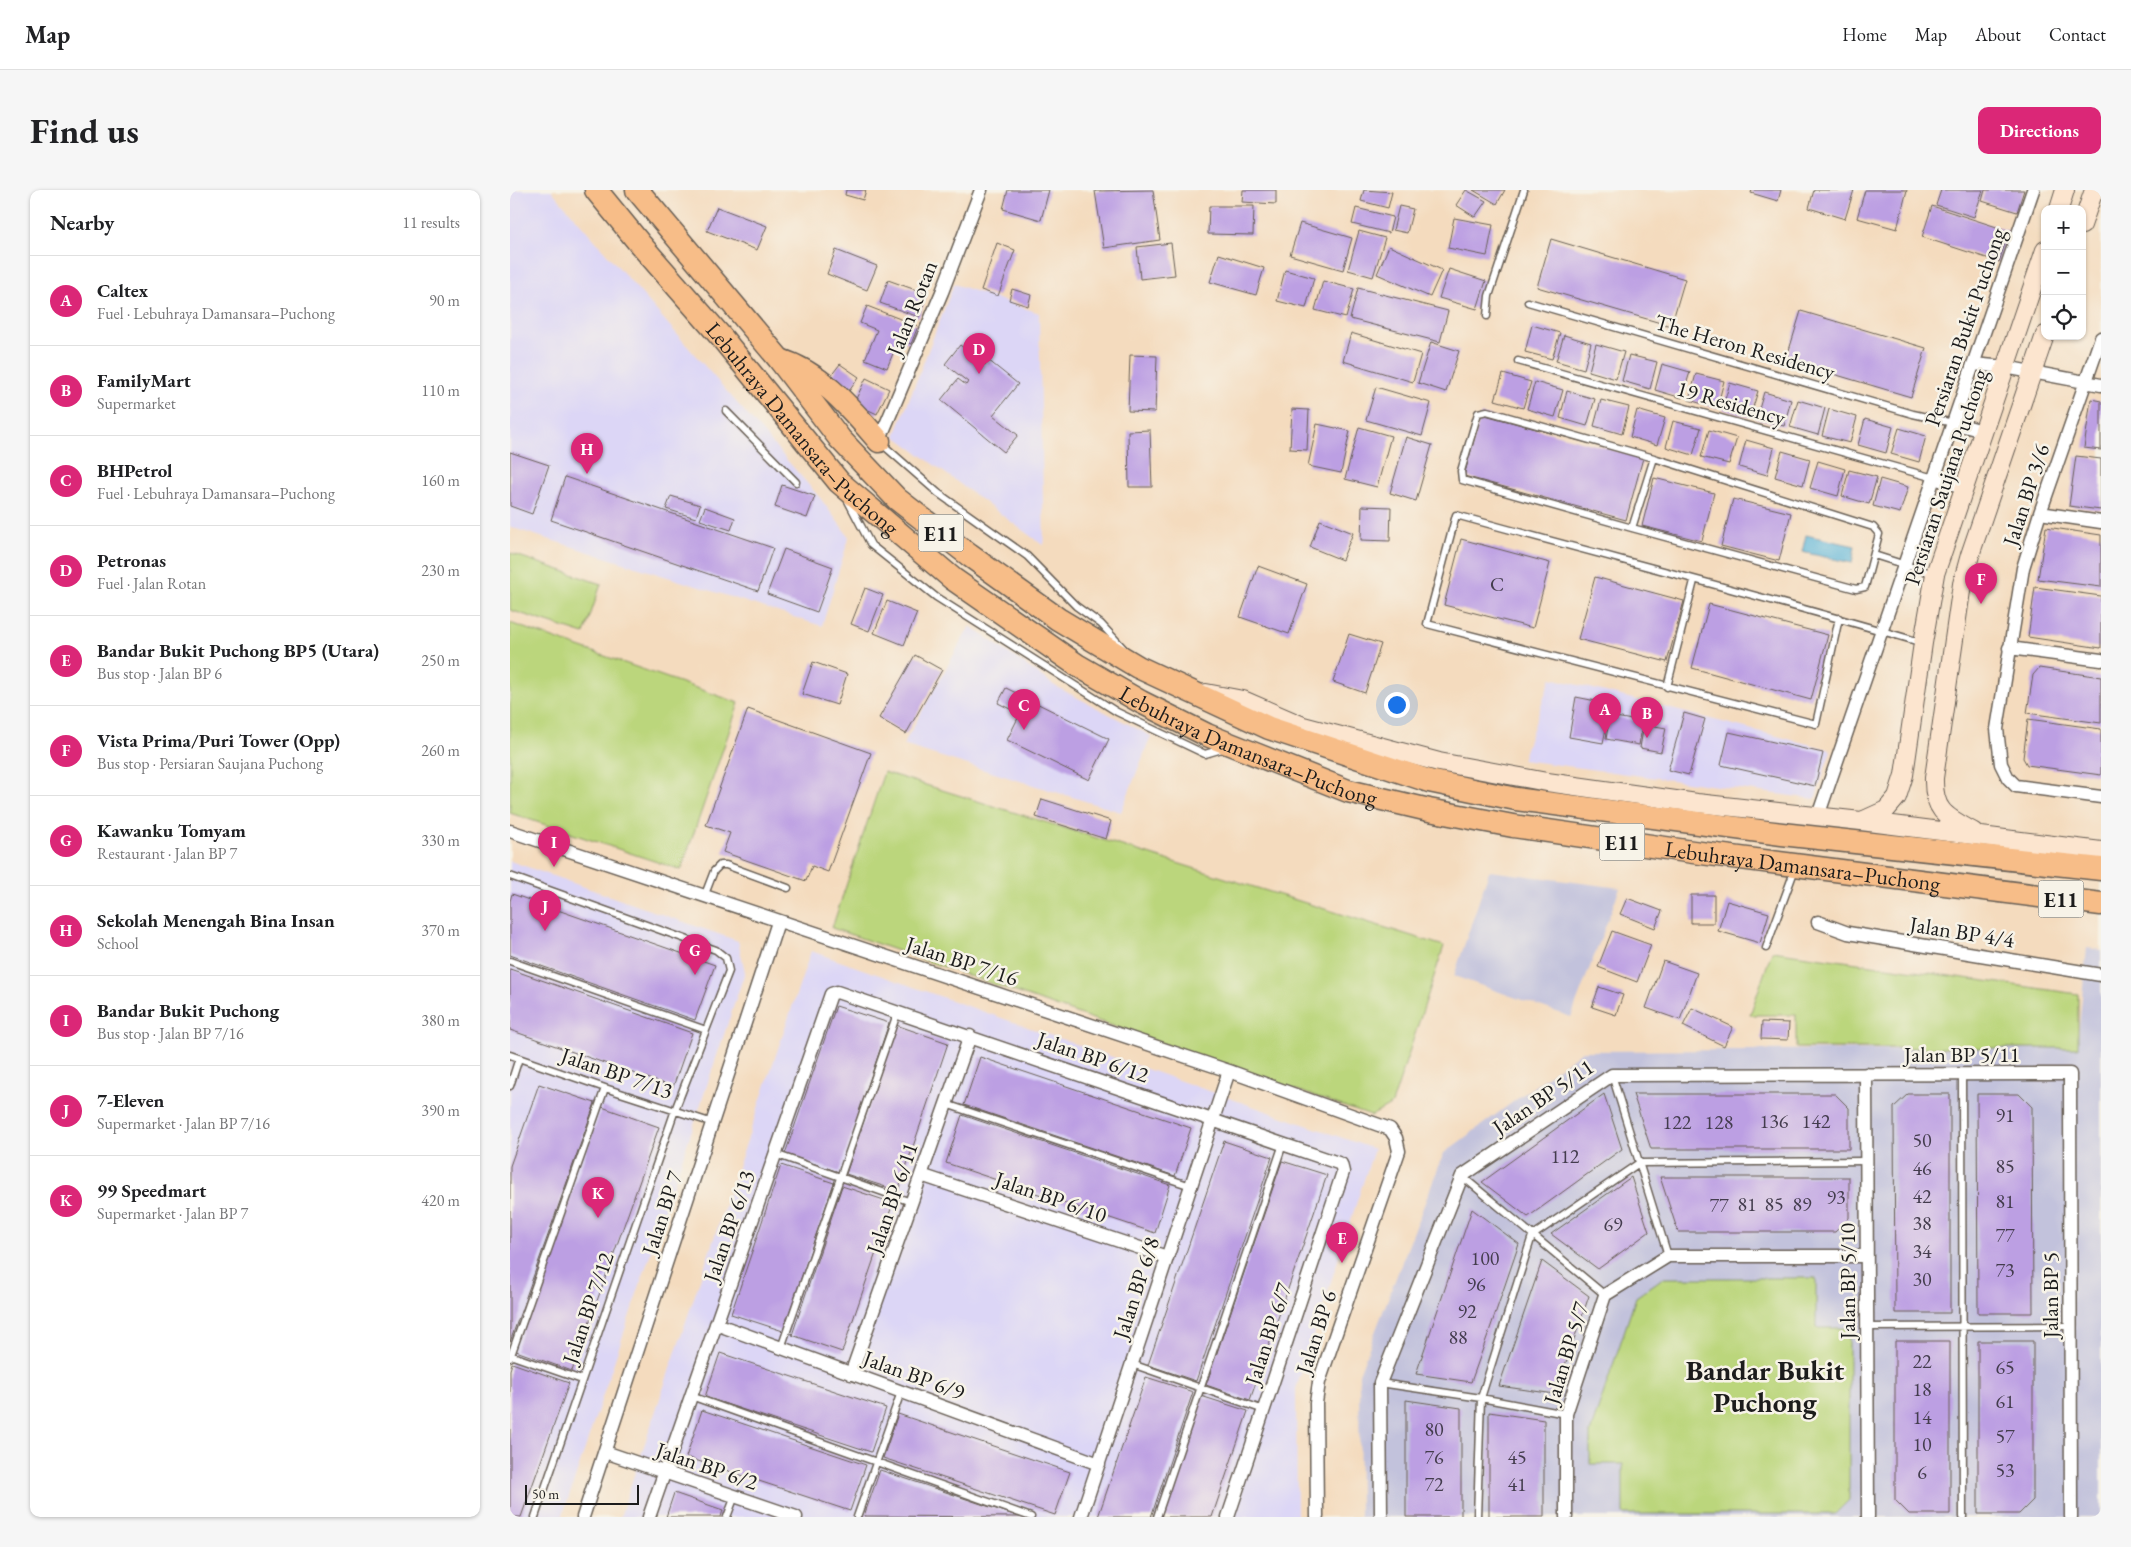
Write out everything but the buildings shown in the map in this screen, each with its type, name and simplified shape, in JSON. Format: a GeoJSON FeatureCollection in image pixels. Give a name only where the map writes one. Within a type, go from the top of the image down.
{"type":"FeatureCollection","features":[{"type":"Feature","properties":{"kind":"highway"},"geometry":{"type":"LineString","coordinates":[[586,190],[640,244]]}},
{"type":"Feature","properties":{"kind":"highway","name":"Lebuhraya Damansara–Puchong"},"geometry":{"type":"LineString","coordinates":[[596,190],[640,244],[722,338],[839,482],[953,579],[1077,665],[1141,702],[1207,735],[1348,791],[1429,810],[1531,829],[1796,866],[2101,904]]}},
{"type":"Feature","properties":{"kind":"highway","name":"Lebuhraya Damansara–Puchong"},"geometry":{"type":"LineString","coordinates":[[637,190],[780,359],[840,439],[897,498],[968,555],[1058,619],[1138,667],[1269,728],[1429,781],[1516,799],[1790,835],[2101,869]]}},
{"type":"Feature","properties":{"kind":"highway"},"geometry":{"type":"LineString","coordinates":[[780,359],[798,365],[820,379],[879,441]]}},
{"type":"Feature","properties":{"kind":"street","name":"Jalan Rotan"},"geometry":{"type":"LineString","coordinates":[[879,441],[942,292],[981,190]]}},
{"type":"Feature","properties":{"kind":"street","name":"Persiaran Bukit Puchong"},"geometry":{"type":"LineString","coordinates":[[1818,816],[2033,190]]}},
{"type":"Feature","properties":{"kind":"street"},"geometry":{"type":"LineString","coordinates":[[2060,205],[2065,190]]}},
{"type":"Feature","properties":{"kind":"street"},"geometry":{"type":"LineString","coordinates":[[2086,213],[2094,190]]}},
{"type":"Feature","properties":{"kind":"street","name":"Persiaran Saujana Puchong"},"geometry":{"type":"LineString","coordinates":[[1861,821],[1886,810],[1897,797],[1904,775],[1935,574],[2041,262]]}},
{"type":"Feature","properties":{"kind":"street","name":"Jalan BP 3/6"},"geometry":{"type":"LineString","coordinates":[[2101,338],[2040,513],[2023,568],[1997,729],[2001,764],[2008,778],[2016,786],[2101,797]]}},
{"type":"Feature","properties":{"kind":"street","name":"Persiaran Saujana Puchong"},"geometry":{"type":"LineString","coordinates":[[1978,835],[1957,823],[1944,813],[1937,804],[1934,795],[1934,778],[1962,584],[1970,555],[2043,340]]}},
{"type":"Feature","properties":{"kind":"street"},"geometry":{"type":"LineString","coordinates":[[1974,364],[2005,367],[2101,385]]}},
{"type":"Feature","properties":{"kind":"street"},"geometry":{"type":"LineString","coordinates":[[1953,422],[1983,431]]}},
{"type":"Feature","properties":{"kind":"street"},"geometry":{"type":"LineString","coordinates":[[1934,478],[1963,487]]}},
{"type":"Feature","properties":{"kind":"street"},"geometry":{"type":"LineString","coordinates":[[2040,513],[2101,522]]}},
{"type":"Feature","properties":{"kind":"street"},"geometry":{"type":"LineString","coordinates":[[2009,648],[2101,660]]}},
{"type":"Feature","properties":{"kind":"street"},"geometry":{"type":"LineString","coordinates":[[1185,688],[1243,700],[1303,726],[1440,762],[1586,787],[1697,803],[2101,851]]}},
{"type":"Feature","properties":{"kind":"street","name":"Jalan BP 7/16"},"geometry":{"type":"LineString","coordinates":[[510,832],[1230,1071],[1390,1130],[1396,1138]]}},
{"type":"Feature","properties":{"kind":"street","name":"Jalan BP 7"},"geometry":{"type":"LineString","coordinates":[[583,1517],[606,1452],[778,922]]}},
{"type":"Feature","properties":{"kind":"street","name":"Jalan BP 4/4"},"geometry":{"type":"LineString","coordinates":[[1818,922],[1848,933],[2101,975]]}},
{"type":"Feature","properties":{"kind":"street","name":"Jalan BP 6/12"},"geometry":{"type":"LineString","coordinates":[[831,994],[843,992],[1341,1164]]}},
{"type":"Feature","properties":{"kind":"street","name":"Jalan BP 6/13"},"geometry":{"type":"LineString","coordinates":[[649,1517],[831,994]]}},
{"type":"Feature","properties":{"kind":"street","name":"Jalan BP 6/11"},"geometry":{"type":"LineString","coordinates":[[851,1374],[970,1036]]}},
{"type":"Feature","properties":{"kind":"street","name":"Jalan BP 6/8"},"geometry":{"type":"LineString","coordinates":[[1081,1517],[1230,1071]]}},
{"type":"Feature","properties":{"kind":"street","name":"Jalan BP 5/10"},"geometry":{"type":"LineString","coordinates":[[1866,1074],[1868,1517]]}},
{"type":"Feature","properties":{"kind":"street","name":"Jalan BP 5/11"},"geometry":{"type":"LineString","coordinates":[[1462,1176],[1612,1075],[2070,1074]]}},
{"type":"Feature","properties":{"kind":"street","name":"Jalan BP 5"},"geometry":{"type":"LineString","coordinates":[[2070,1074],[2071,1517]]}},
{"type":"Feature","properties":{"kind":"street","name":"Jalan BP 6"},"geometry":{"type":"LineString","coordinates":[[1317,1517],[1316,1403],[1319,1382],[1399,1151],[1396,1138]]}},
{"type":"Feature","properties":{"kind":"street","name":"Jalan BP 6/7"},"geometry":{"type":"LineString","coordinates":[[1228,1517],[1343,1172],[1341,1164]]}},
{"type":"Feature","properties":{"kind":"street","name":"Jalan BP 6/10"},"geometry":{"type":"LineString","coordinates":[[921,1175],[1168,1257]]}},
{"type":"Feature","properties":{"kind":"street"},"geometry":{"type":"LineString","coordinates":[[1381,1517],[1380,1383],[1462,1176]]}},
{"type":"Feature","properties":{"kind":"street"},"geometry":{"type":"LineString","coordinates":[[1668,1256],[1867,1256]]}},
{"type":"Feature","properties":{"kind":"street","name":"Jalan BP 5/7"},"geometry":{"type":"LineString","coordinates":[[1566,1517],[1566,1414],[1605,1295],[1668,1256]]}},
{"type":"Feature","properties":{"kind":"street","name":"Jalan BP 6/9"},"geometry":{"type":"LineString","coordinates":[[716,1324],[1099,1464]]}},
{"type":"Feature","properties":{"kind":"street","name":"Jalan BP 6/2"},"geometry":{"type":"LineString","coordinates":[[606,1452],[796,1517]]}},
{"type":"Feature","properties":{"kind":"lane"},"geometry":{"type":"LineString","coordinates":[[1487,316],[1489,296],[1524,190]]}},
{"type":"Feature","properties":{"kind":"lane","name":"The Heron Residency"},"geometry":{"type":"LineString","coordinates":[[1528,302],[1914,414],[1953,422]]}},
{"type":"Feature","properties":{"kind":"lane","name":"19 Residency"},"geometry":{"type":"LineString","coordinates":[[1518,361],[1934,478]]}},
{"type":"Feature","properties":{"kind":"lane"},"geometry":{"type":"LineString","coordinates":[[726,411],[796,482]]}},
{"type":"Feature","properties":{"kind":"lane"},"geometry":{"type":"LineString","coordinates":[[1487,411],[1654,458],[1873,527],[1879,534],[1865,587],[1856,589],[1462,480],[1461,471],[1478,413],[1487,411]]}},
{"type":"Feature","properties":{"kind":"lane"},"geometry":{"type":"LineString","coordinates":[[879,441],[938,493],[1027,556],[1076,606],[1101,624],[1121,644],[1138,667]]}},
{"type":"Feature","properties":{"kind":"lane"},"geometry":{"type":"LineString","coordinates":[[1632,528],[1654,458]]}},
{"type":"Feature","properties":{"kind":"lane"},"geometry":{"type":"LineString","coordinates":[[1839,618],[1816,724],[1427,624],[1456,515],[1839,618],[1923,643]]}},
{"type":"Feature","properties":{"kind":"lane"},"geometry":{"type":"LineString","coordinates":[[1874,555],[1935,574]]}},
{"type":"Feature","properties":{"kind":"lane"},"geometry":{"type":"LineString","coordinates":[[1667,687],[1694,580]]}},
{"type":"Feature","properties":{"kind":"lane"},"geometry":{"type":"LineString","coordinates":[[704,897],[714,871],[720,865],[726,865],[788,888]]}},
{"type":"Feature","properties":{"kind":"lane"},"geometry":{"type":"LineString","coordinates":[[1766,948],[1796,866]]}},
{"type":"Feature","properties":{"kind":"lane","name":"Jalan BP 7/12"},"geometry":{"type":"LineString","coordinates":[[510,876],[716,950],[726,958],[728,971],[674,1110],[535,1517]]}},
{"type":"Feature","properties":{"kind":"lane"},"geometry":{"type":"LineString","coordinates":[[510,961],[706,1030]]}},
{"type":"Feature","properties":{"kind":"lane"},"geometry":{"type":"LineString","coordinates":[[781,1348],[898,1011]]}},
{"type":"Feature","properties":{"kind":"lane","name":"Jalan BP 7/13"},"geometry":{"type":"LineString","coordinates":[[510,1054],[605,1088],[713,1123]]}},
{"type":"Feature","properties":{"kind":"lane"},"geometry":{"type":"LineString","coordinates":[[510,1086],[519,1058]]}},
{"type":"Feature","properties":{"kind":"lane"},"geometry":{"type":"LineString","coordinates":[[1962,1074],[1963,1517]]}},
{"type":"Feature","properties":{"kind":"lane"},"geometry":{"type":"LineString","coordinates":[[1612,1075],[1668,1256]]}},
{"type":"Feature","properties":{"kind":"lane"},"geometry":{"type":"LineString","coordinates":[[582,1380],[510,1356],[605,1088]]}},
{"type":"Feature","properties":{"kind":"lane"},"geometry":{"type":"LineString","coordinates":[[946,1104],[1191,1186]]}},
{"type":"Feature","properties":{"kind":"lane"},"geometry":{"type":"LineString","coordinates":[[1158,1517],[1283,1144]]}},
{"type":"Feature","properties":{"kind":"lane"},"geometry":{"type":"LineString","coordinates":[[775,1154],[911,1202]]}},
{"type":"Feature","properties":{"kind":"lane"},"geometry":{"type":"LineString","coordinates":[[1477,1517],[1481,1398],[1532,1236],[1639,1163],[1867,1161]]}},
{"type":"Feature","properties":{"kind":"lane"},"geometry":{"type":"LineString","coordinates":[[1462,1176],[1605,1295]]}},
{"type":"Feature","properties":{"kind":"lane"},"geometry":{"type":"LineString","coordinates":[[1867,1327],[2070,1326]]}},
{"type":"Feature","properties":{"kind":"lane"},"geometry":{"type":"LineString","coordinates":[[1132,1364],[1264,1410]]}},
{"type":"Feature","properties":{"kind":"lane"},"geometry":{"type":"LineString","coordinates":[[1380,1383],[1481,1398],[1566,1414]]}},
{"type":"Feature","properties":{"kind":"lane"},"geometry":{"type":"LineString","coordinates":[[857,1517],[901,1392]]}},
{"type":"Feature","properties":{"kind":"lane"},"geometry":{"type":"LineString","coordinates":[[691,1396],[1031,1517]]}},
{"type":"Feature","properties":{"kind":"lane"},"geometry":{"type":"LineString","coordinates":[[727,1517],[735,1496]]}},
{"type":"Feature","properties":{"kind":"shaded area"},"geometry":{"type":"Polygon","coordinates":[[[510,190],[551,190],[820,498],[849,537],[822,626],[510,527],[510,190]]]}},
{"type":"Feature","properties":{"kind":"shaded area"},"geometry":{"type":"Polygon","coordinates":[[[954,284],[1039,313],[1044,546],[895,436],[954,284]]]}},
{"type":"Feature","properties":{"kind":"shaded area"},"geometry":{"type":"Polygon","coordinates":[[[970,626],[1055,686],[1151,736],[1121,812],[903,745],[970,626]]]}},
{"type":"Feature","properties":{"kind":"shaded area"},"geometry":{"type":"Polygon","coordinates":[[[1551,678],[1831,750],[1815,799],[1522,760],[1551,678]]]}},
{"type":"Feature","properties":{"kind":"shaded area"},"geometry":{"type":"Polygon","coordinates":[[[510,861],[738,941],[745,972],[562,1517],[510,1517],[510,861]]]}},
{"type":"Feature","properties":{"kind":"shaded area"},"geometry":{"type":"Polygon","coordinates":[[[1489,871],[1620,888],[1571,1017],[1454,976],[1489,871]]]}},
{"type":"Feature","properties":{"kind":"shaded area"},"geometry":{"type":"Polygon","coordinates":[[[2087,948],[2101,950],[2101,1517],[1360,1517],[1359,1374],[1444,1153],[1582,1051],[2077,1048],[2087,948]]]}},
{"type":"Feature","properties":{"kind":"shaded area"},"geometry":{"type":"Polygon","coordinates":[[[811,951],[1374,1149],[1296,1389],[1297,1517],[620,1517],[811,951]]]}},
{"type":"Feature","properties":{"kind":"green space"},"geometry":{"type":"Polygon","coordinates":[[[510,553],[601,584],[584,634],[510,610],[510,553]]]}},
{"type":"Feature","properties":{"kind":"green space"},"geometry":{"type":"Polygon","coordinates":[[[510,623],[739,703],[681,870],[510,813],[510,623]]]}},
{"type":"Feature","properties":{"kind":"green space"},"geometry":{"type":"Polygon","coordinates":[[[884,772],[1444,946],[1392,1104],[1371,1116],[832,928],[884,772]]]}},
{"type":"Feature","properties":{"kind":"green space"},"geometry":{"type":"Polygon","coordinates":[[[1772,951],[2078,994],[2078,1048],[1796,1048],[1796,1015],[1750,1015],[1772,951]]]}},
{"type":"Feature","properties":{"kind":"green space"},"geometry":{"type":"Polygon","coordinates":[[[1663,1278],[1816,1278],[1816,1328],[1849,1328],[1849,1500],[1835,1514],[1623,1514],[1623,1464],[1590,1464],[1590,1433],[1636,1297],[1663,1278]]]}},
{"type":"Feature","properties":{"kind":"water"},"geometry":{"type":"Polygon","coordinates":[[[1806,535],[1855,546],[1852,563],[1802,552],[1806,535]]]}},
{"type":"Feature","properties":{"kind":"place","name":"Petronas"},"geometry":{"type":"Point","coordinates":[979,374]}},
{"type":"Feature","properties":{"kind":"place","name":"Sekolah Menengah Bina Insan"},"geometry":{"type":"Point","coordinates":[587,474]}},
{"type":"Feature","properties":{"kind":"place","name":"Vista Prima/Puri Tower (Opp)"},"geometry":{"type":"Point","coordinates":[1981,604]}},
{"type":"Feature","properties":{"kind":"place","name":"BHPetrol"},"geometry":{"type":"Point","coordinates":[1024,730]}},
{"type":"Feature","properties":{"kind":"place","name":"Caltex"},"geometry":{"type":"Point","coordinates":[1605,734]}},
{"type":"Feature","properties":{"kind":"place","name":"FamilyMart"},"geometry":{"type":"Point","coordinates":[1647,738]}},
{"type":"Feature","properties":{"kind":"place","name":"Bandar Bukit Puchong"},"geometry":{"type":"Point","coordinates":[554,867]}},
{"type":"Feature","properties":{"kind":"place","name":"7-Eleven"},"geometry":{"type":"Point","coordinates":[545,931]}},
{"type":"Feature","properties":{"kind":"place","name":"Kawanku Tomyam"},"geometry":{"type":"Point","coordinates":[695,975]}},
{"type":"Feature","properties":{"kind":"place","name":"99 Speedmart"},"geometry":{"type":"Point","coordinates":[598,1218]}},
{"type":"Feature","properties":{"kind":"place","name":"Bandar Bukit Puchong BP5 (Utara)"},"geometry":{"type":"Point","coordinates":[1342,1263]}},
{"type":"Feature","properties":{"kind":"district","name":"Bandar Bukit Puchong"},"geometry":{"type":"Point","coordinates":[1765,1386]}}]}
